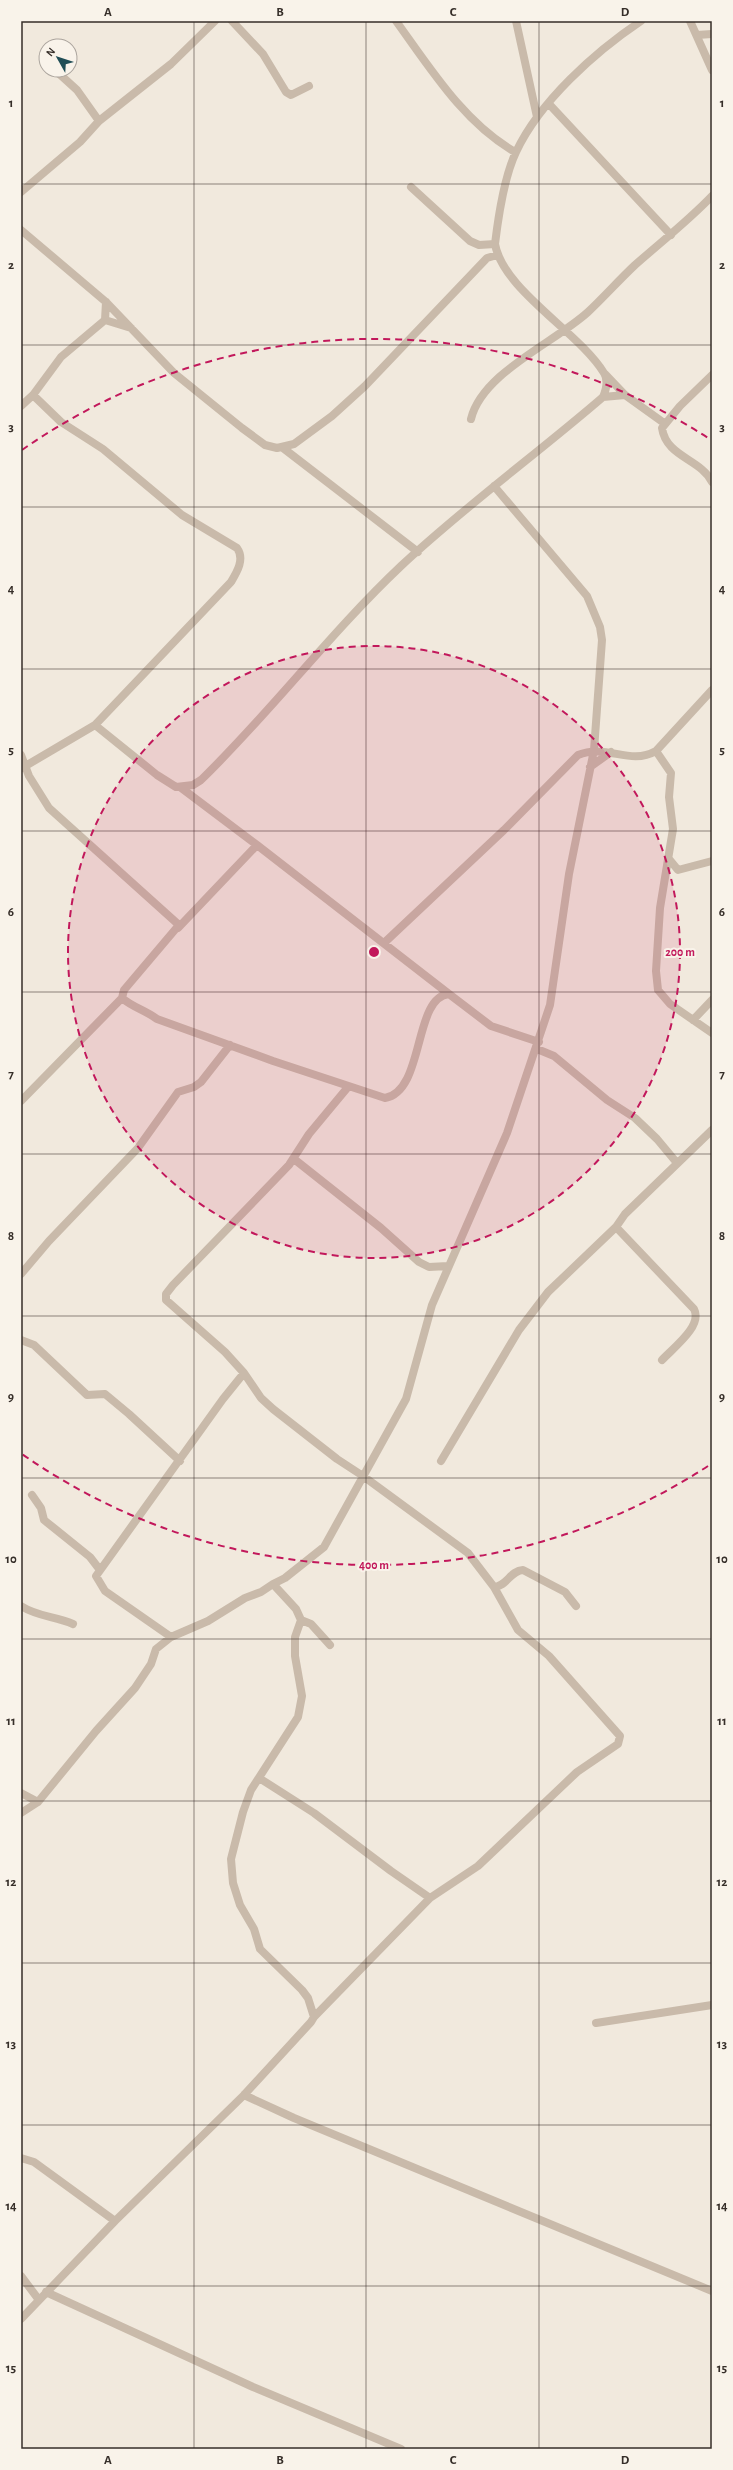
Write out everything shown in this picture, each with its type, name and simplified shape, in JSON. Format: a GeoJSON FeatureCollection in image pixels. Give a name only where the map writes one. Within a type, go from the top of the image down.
{"type":"FeatureCollection","features":[{"type":"Feature","properties":{"kind":"street"},"geometry":{"type":"LineString","coordinates":[[21,192],[80,142],[99,121],[171,64],[215,21]]}},
{"type":"Feature","properties":{"kind":"street"},"geometry":{"type":"LineString","coordinates":[[232,21],[263,54],[286,92],[291,95],[295,95],[309,86]]}},
{"type":"Feature","properties":{"kind":"street"},"geometry":{"type":"LineString","coordinates":[[396,21],[467,113],[493,140],[515,152]]}},
{"type":"Feature","properties":{"kind":"street"},"geometry":{"type":"LineString","coordinates":[[516,21],[537,117]]}},
{"type":"Feature","properties":{"kind":"street"},"geometry":{"type":"LineString","coordinates":[[641,21],[596,54],[537,117],[515,152],[495,244],[497,255],[520,286],[566,330],[625,394],[664,423]]}},
{"type":"Feature","properties":{"kind":"street"},"geometry":{"type":"LineString","coordinates":[[690,21],[712,70]]}},
{"type":"Feature","properties":{"kind":"street"},"geometry":{"type":"LineString","coordinates":[[697,36],[712,34]]}},
{"type":"Feature","properties":{"kind":"street"},"geometry":{"type":"LineString","coordinates":[[64,78],[77,90],[99,121]]}},
{"type":"Feature","properties":{"kind":"street"},"geometry":{"type":"LineString","coordinates":[[549,104],[671,235]]}},
{"type":"Feature","properties":{"kind":"street"},"geometry":{"type":"LineString","coordinates":[[411,187],[470,241],[479,245],[495,244]]}},
{"type":"Feature","properties":{"kind":"street"},"geometry":{"type":"LineString","coordinates":[[471,419],[476,407],[502,373],[566,330],[712,196]]}},
{"type":"Feature","properties":{"kind":"street"},"geometry":{"type":"LineString","coordinates":[[21,230],[106,302],[174,373],[242,428],[269,447],[282,448],[294,444],[332,416],[365,386],[487,258],[497,255]]}},
{"type":"Feature","properties":{"kind":"street"},"geometry":{"type":"LineString","coordinates":[[21,406],[33,395],[61,357],[105,320],[106,302]]}},
{"type":"Feature","properties":{"kind":"street"},"geometry":{"type":"LineString","coordinates":[[105,320],[131,328]]}},
{"type":"Feature","properties":{"kind":"street"},"geometry":{"type":"LineString","coordinates":[[603,397],[606,386],[605,374]]}},
{"type":"Feature","properties":{"kind":"street"},"geometry":{"type":"LineString","coordinates":[[712,375],[664,423],[662,428],[666,442],[672,449],[706,473],[712,482]]}},
{"type":"Feature","properties":{"kind":"street"},"geometry":{"type":"LineString","coordinates":[[180,787],[201,780],[224,758],[327,642],[418,552],[494,486],[603,397],[625,394]]}},
{"type":"Feature","properties":{"kind":"street"},"geometry":{"type":"LineString","coordinates":[[23,768],[95,725],[231,582],[240,562],[240,552],[236,548],[182,515],[103,450],[61,422],[33,395]]}},
{"type":"Feature","properties":{"kind":"street"},"geometry":{"type":"LineString","coordinates":[[282,448],[418,552]]}},
{"type":"Feature","properties":{"kind":"street"},"geometry":{"type":"LineString","coordinates":[[21,1813],[38,1802],[96,1731],[135,1688],[151,1664],[156,1649],[171,1637],[208,1621],[245,1598],[261,1592],[285,1578],[324,1547],[406,1399],[432,1305],[507,1133],[538,1046],[550,1005],[569,874],[594,750],[602,661],[600,627],[587,596],[494,486]]}},
{"type":"Feature","properties":{"kind":"street"},"geometry":{"type":"LineString","coordinates":[[384,943],[504,830],[578,755],[594,750],[634,757],[648,755],[656,751],[712,690]]}},
{"type":"Feature","properties":{"kind":"street"},"geometry":{"type":"LineString","coordinates":[[95,725],[157,775],[176,787],[180,787],[257,845],[490,1026],[538,1046],[554,1056],[608,1100],[634,1118],[658,1139],[677,1163]]}},
{"type":"Feature","properties":{"kind":"street"},"geometry":{"type":"LineString","coordinates":[[656,751],[671,773],[669,797],[673,829],[669,859],[663,881],[660,908],[656,971],[658,990],[670,1004],[712,1033]]}},
{"type":"Feature","properties":{"kind":"street"},"geometry":{"type":"LineString","coordinates":[[590,767],[611,752]]}},
{"type":"Feature","properties":{"kind":"street"},"geometry":{"type":"LineString","coordinates":[[21,754],[23,768],[49,808],[178,923],[178,928]]}},
{"type":"Feature","properties":{"kind":"street"},"geometry":{"type":"LineString","coordinates":[[21,1101],[122,998],[121,995],[130,981],[257,845]]}},
{"type":"Feature","properties":{"kind":"street"},"geometry":{"type":"LineString","coordinates":[[669,859],[678,870],[712,861]]}},
{"type":"Feature","properties":{"kind":"street"},"geometry":{"type":"LineString","coordinates":[[122,998],[130,1005],[144,1009],[156,1019],[348,1087],[385,1098],[395,1095],[407,1076],[432,1006],[441,996],[449,994]]}},
{"type":"Feature","properties":{"kind":"street"},"geometry":{"type":"LineString","coordinates":[[693,1020],[712,1000]]}},
{"type":"Feature","properties":{"kind":"street"},"geometry":{"type":"LineString","coordinates":[[21,1274],[49,1241],[138,1148],[178,1092],[194,1087],[201,1082],[230,1045]]}},
{"type":"Feature","properties":{"kind":"street"},"geometry":{"type":"LineString","coordinates":[[21,2319],[115,2221],[244,2095],[314,2017],[430,1898],[478,1866],[577,1772],[618,1744],[620,1736],[549,1656],[518,1630],[494,1588],[461,1547],[363,1476],[337,1460],[273,1409],[261,1398],[244,1372],[225,1352],[168,1302],[166,1294],[294,1159],[309,1134],[348,1087]]}},
{"type":"Feature","properties":{"kind":"street"},"geometry":{"type":"LineString","coordinates":[[441,1461],[519,1330],[548,1292],[616,1227],[625,1214],[712,1130]]}},
{"type":"Feature","properties":{"kind":"street"},"geometry":{"type":"LineString","coordinates":[[294,1159],[381,1228],[420,1262],[429,1267],[448,1266]]}},
{"type":"Feature","properties":{"kind":"street"},"geometry":{"type":"LineString","coordinates":[[616,1227],[697,1314],[694,1324],[662,1360]]}},
{"type":"Feature","properties":{"kind":"street"},"geometry":{"type":"LineString","coordinates":[[21,1340],[34,1345],[87,1395],[105,1394],[180,1461]]}},
{"type":"Feature","properties":{"kind":"street"},"geometry":{"type":"LineString","coordinates":[[171,1637],[105,1591],[96,1576],[244,1372]]}},
{"type":"Feature","properties":{"kind":"street"},"geometry":{"type":"LineString","coordinates":[[32,1495],[41,1508],[44,1520],[90,1557],[100,1570]]}},
{"type":"Feature","properties":{"kind":"street"},"geometry":{"type":"LineString","coordinates":[[494,1588],[503,1586],[514,1573],[523,1570],[565,1592],[576,1606]]}},
{"type":"Feature","properties":{"kind":"street"},"geometry":{"type":"LineString","coordinates":[[273,1584],[296,1609],[301,1620],[311,1624],[330,1645]]}},
{"type":"Feature","properties":{"kind":"street"},"geometry":{"type":"LineString","coordinates":[[21,1606],[42,1616],[56,1617],[73,1624]]}},
{"type":"Feature","properties":{"kind":"street"},"geometry":{"type":"LineString","coordinates":[[301,1620],[295,1637],[295,1656],[302,1696],[298,1717],[251,1790],[243,1812],[232,1859],[234,1883],[240,1905],[254,1930],[260,1949],[302,1990],[310,2002],[314,2017]]}},
{"type":"Feature","properties":{"kind":"street"},"geometry":{"type":"LineString","coordinates":[[259,1778],[314,1813],[391,1871],[430,1898]]}},
{"type":"Feature","properties":{"kind":"street"},"geometry":{"type":"LineString","coordinates":[[21,1793],[38,1802]]}},
{"type":"Feature","properties":{"kind":"street"},"geometry":{"type":"LineString","coordinates":[[596,2023],[712,2005]]}},
{"type":"Feature","properties":{"kind":"street"},"geometry":{"type":"LineString","coordinates":[[244,2095],[294,2118],[712,2291]]}},
{"type":"Feature","properties":{"kind":"street"},"geometry":{"type":"LineString","coordinates":[[21,2158],[34,2162],[115,2221]]}},
{"type":"Feature","properties":{"kind":"street"},"geometry":{"type":"LineString","coordinates":[[21,2276],[39,2300]]}},
{"type":"Feature","properties":{"kind":"street"},"geometry":{"type":"LineString","coordinates":[[46,2292],[253,2387],[400,2449]]}}]}
